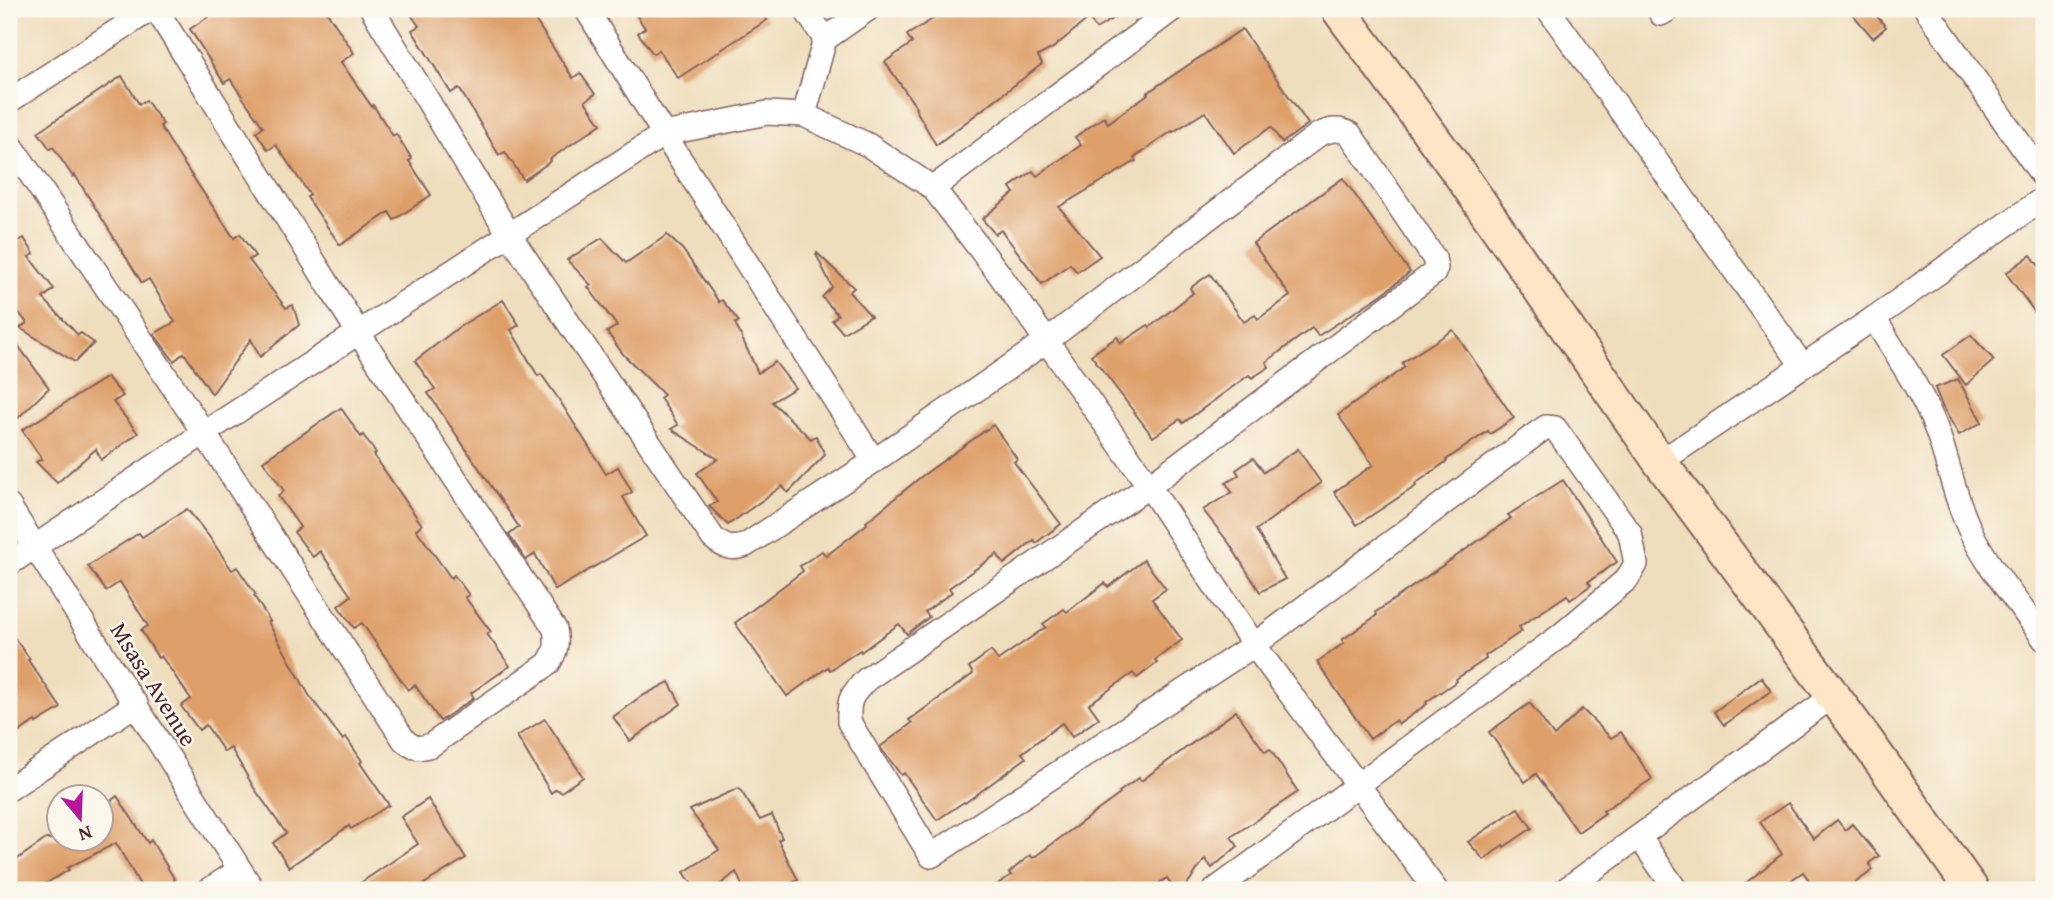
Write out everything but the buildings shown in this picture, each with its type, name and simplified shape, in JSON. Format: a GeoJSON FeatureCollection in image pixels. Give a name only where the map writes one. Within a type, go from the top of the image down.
{"type":"FeatureCollection","features":[{"type":"Feature","properties":{"kind":"street"},"geometry":{"type":"LineString","coordinates":[[9,101],[153,9],[358,332],[555,629],[555,653],[548,664],[431,745],[412,747],[404,740],[204,433],[9,142]]}},
{"type":"Feature","properties":{"kind":"street"},"geometry":{"type":"LineString","coordinates":[[373,9],[509,234],[705,527],[722,546],[734,549],[746,545],[874,461],[1045,342],[1318,135],[1329,130],[1350,134],[1434,258],[1434,273],[1149,486],[867,679],[855,690],[848,704],[849,722],[931,856],[1254,645],[1540,431],[1551,427],[1560,433],[1630,533],[1636,564],[1627,579],[1560,636],[1215,890]]}},
{"type":"Feature","properties":{"kind":"street"},"geometry":{"type":"LineString","coordinates":[[586,9],[874,461]]}},
{"type":"Feature","properties":{"kind":"street"},"geometry":{"type":"LineString","coordinates":[[805,9],[825,39]]}},
{"type":"Feature","properties":{"kind":"street"},"geometry":{"type":"LineString","coordinates":[[804,115],[825,39],[868,9]]}},
{"type":"Feature","properties":{"kind":"street"},"geometry":{"type":"LineString","coordinates":[[933,188],[1173,9]]}},
{"type":"Feature","properties":{"kind":"street"},"geometry":{"type":"LineString","coordinates":[[1338,9],[1462,177],[1660,462],[1833,696],[1961,886]]}},
{"type":"Feature","properties":{"kind":"street"},"geometry":{"type":"LineString","coordinates":[[1548,9],[1802,365]]}},
{"type":"Feature","properties":{"kind":"street"},"geometry":{"type":"LineString","coordinates":[[1926,9],[2044,178]]}},
{"type":"Feature","properties":{"kind":"street"},"geometry":{"type":"LineString","coordinates":[[9,564],[204,433],[664,134],[767,113],[804,115],[867,145],[933,188],[1000,275],[1149,486],[1254,645],[1436,890]]}},
{"type":"Feature","properties":{"kind":"street"},"geometry":{"type":"LineString","coordinates":[[1660,462],[1874,318],[2044,198]]}},
{"type":"Feature","properties":{"kind":"street"},"geometry":{"type":"LineString","coordinates":[[1874,318],[1923,400],[1937,431],[1958,503],[1971,531],[2044,639]]}},
{"type":"Feature","properties":{"kind":"street","name":"Msasa Avenue"},"geometry":{"type":"LineString","coordinates":[[9,506],[253,890]]}},
{"type":"Feature","properties":{"kind":"street"},"geometry":{"type":"LineString","coordinates":[[1565,890],[1833,696]]}},
{"type":"Feature","properties":{"kind":"street"},"geometry":{"type":"LineString","coordinates":[[9,789],[136,704]]}},
{"type":"Feature","properties":{"kind":"street"},"geometry":{"type":"LineString","coordinates":[[1640,838],[1676,890]]}},
{"type":"Feature","properties":{"kind":"street"},"geometry":{"type":"LineString","coordinates":[[209,890],[240,870]]}}]}
